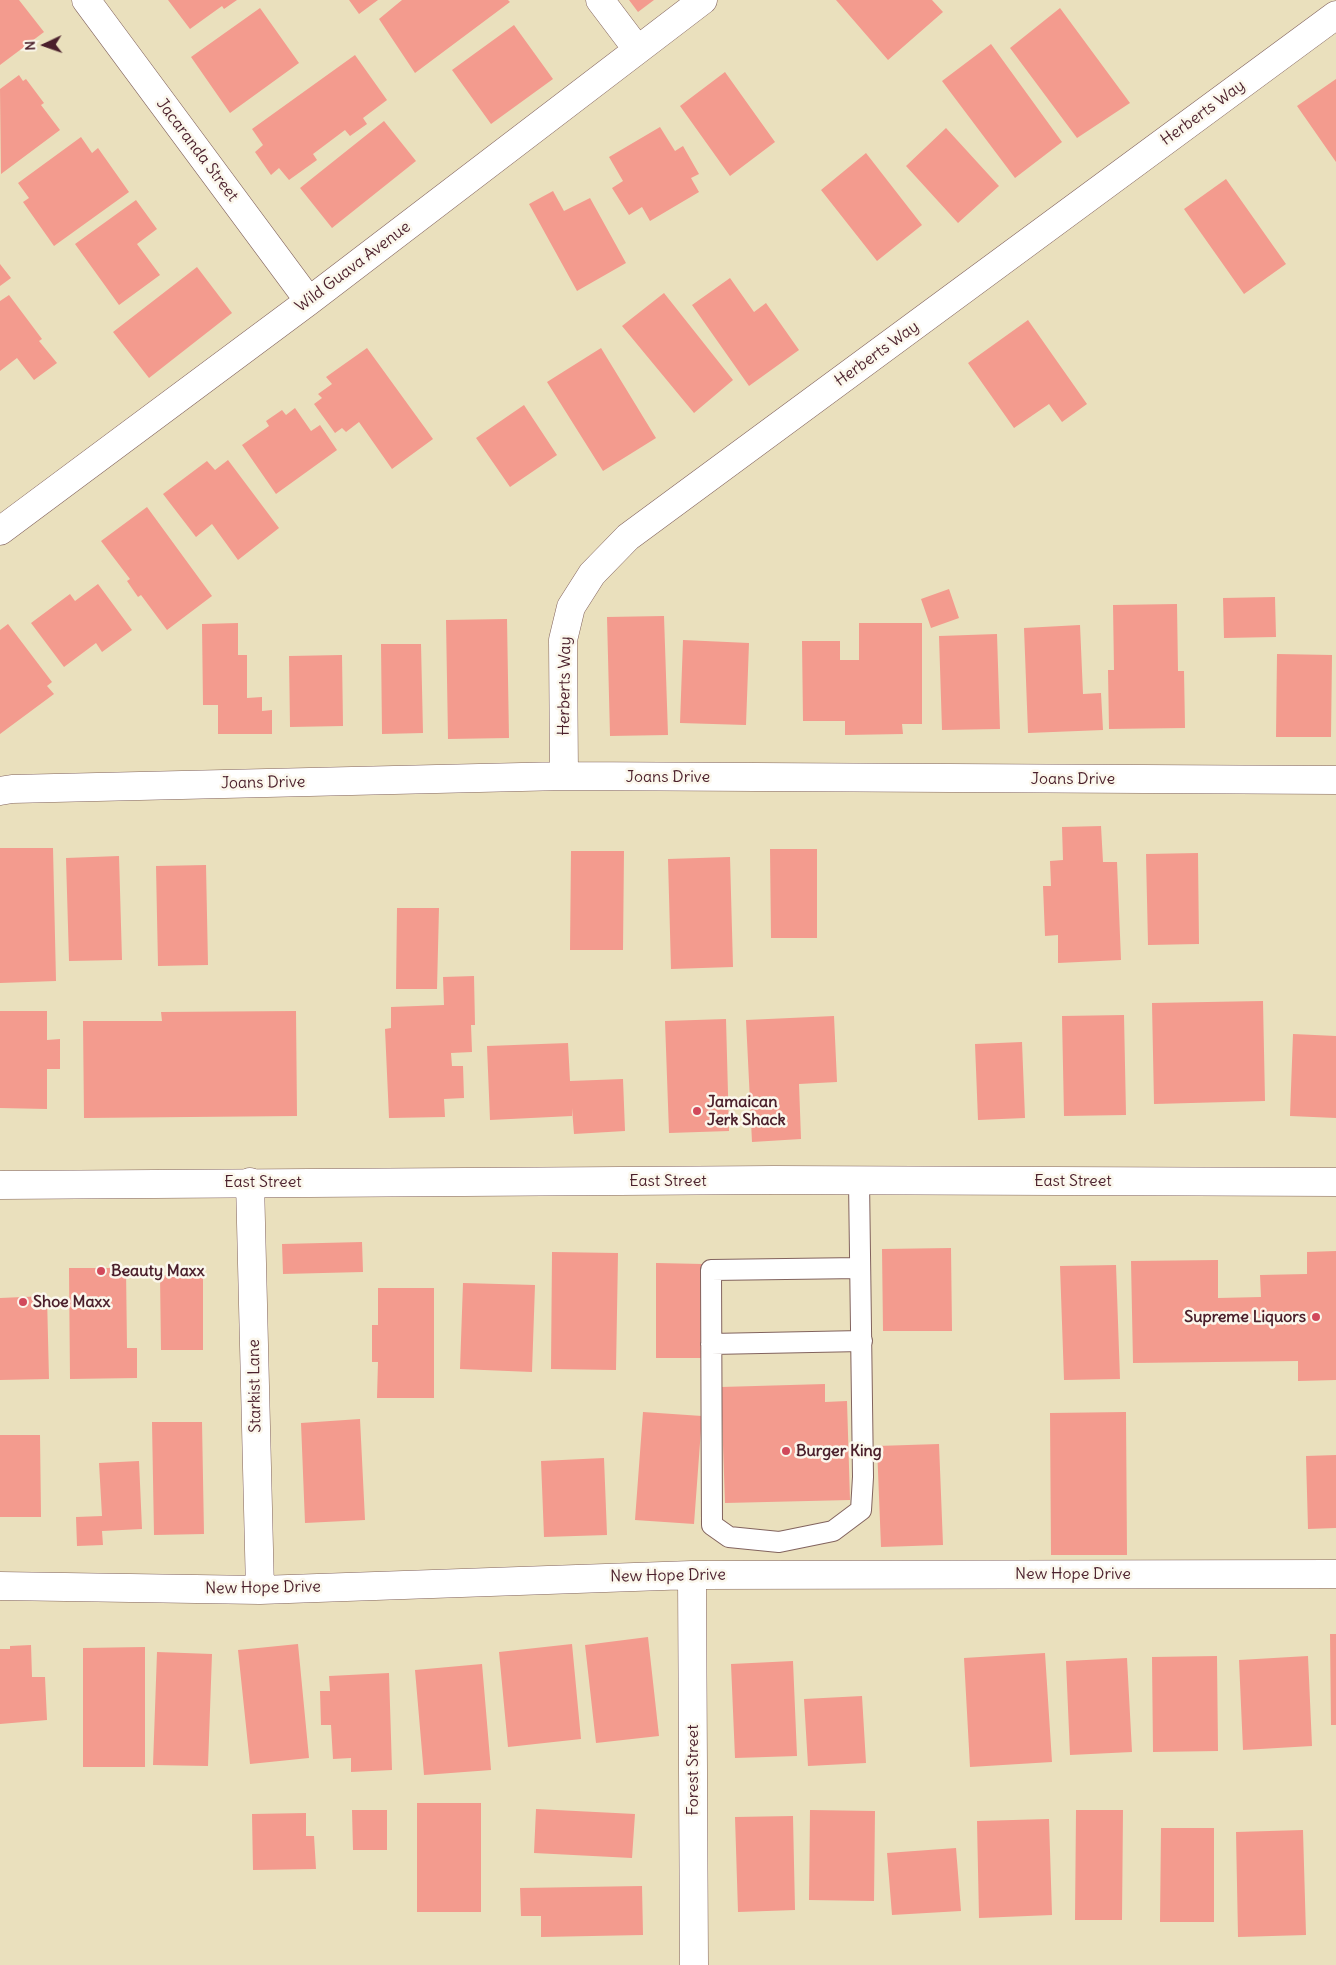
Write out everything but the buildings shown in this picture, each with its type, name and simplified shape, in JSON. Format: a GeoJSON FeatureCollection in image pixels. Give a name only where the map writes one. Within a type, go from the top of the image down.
{"type":"FeatureCollection","features":[{"type":"Feature","properties":{"kind":"street","name":"Jacaranda Street"},"geometry":{"type":"LineString","coordinates":[[86,0],[309,301]]}},
{"type":"Feature","properties":{"kind":"street"},"geometry":{"type":"LineString","coordinates":[[600,0],[637,49]]}},
{"type":"Feature","properties":{"kind":"street","name":"Wild Guava Avenue"},"geometry":{"type":"LineString","coordinates":[[0,531],[309,301],[703,0]]}},
{"type":"Feature","properties":{"kind":"street","name":"Herberts Way"},"geometry":{"type":"LineString","coordinates":[[564,776],[563,640],[571,607],[592,574],[628,537],[1336,15]]}},
{"type":"Feature","properties":{"kind":"street","name":"Joans Drive"},"geometry":{"type":"LineString","coordinates":[[0,791],[12,789],[564,776],[1336,780]]}},
{"type":"Feature","properties":{"kind":"street","name":"East Street"},"geometry":{"type":"LineString","coordinates":[[0,1185],[250,1182],[859,1180],[1336,1182]]}},
{"type":"Feature","properties":{"kind":"street","name":"Starkist Lane"},"geometry":{"type":"LineString","coordinates":[[250,1182],[260,1590]]}},
{"type":"Feature","properties":{"kind":"street","name":"New Hope Drive"},"geometry":{"type":"LineString","coordinates":[[0,1586],[260,1590],[692,1575],[1336,1574]]}},
{"type":"Feature","properties":{"kind":"street","name":"Forest Street"},"geometry":{"type":"LineString","coordinates":[[692,1575],[694,1965]]}},
{"type":"Feature","properties":{"kind":"lane"},"geometry":{"type":"LineString","coordinates":[[859,1180],[863,1477],[861,1510],[833,1531],[779,1542],[729,1537],[712,1525],[711,1270],[860,1268]]}},
{"type":"Feature","properties":{"kind":"lane"},"geometry":{"type":"LineString","coordinates":[[711,1344],[862,1341]]}},
{"type":"Feature","properties":{"kind":"place","name":"Jamaican Jerk Shack"},"geometry":{"type":"Point","coordinates":[697,1111]}},
{"type":"Feature","properties":{"kind":"place","name":"Beauty Maxx"},"geometry":{"type":"Point","coordinates":[101,1271]}},
{"type":"Feature","properties":{"kind":"place","name":"Shoe Maxx"},"geometry":{"type":"Point","coordinates":[23,1302]}},
{"type":"Feature","properties":{"kind":"place","name":"Supreme Liquors"},"geometry":{"type":"Point","coordinates":[1316,1317]}},
{"type":"Feature","properties":{"kind":"place","name":"Burger King"},"geometry":{"type":"Point","coordinates":[786,1451]}}]}
